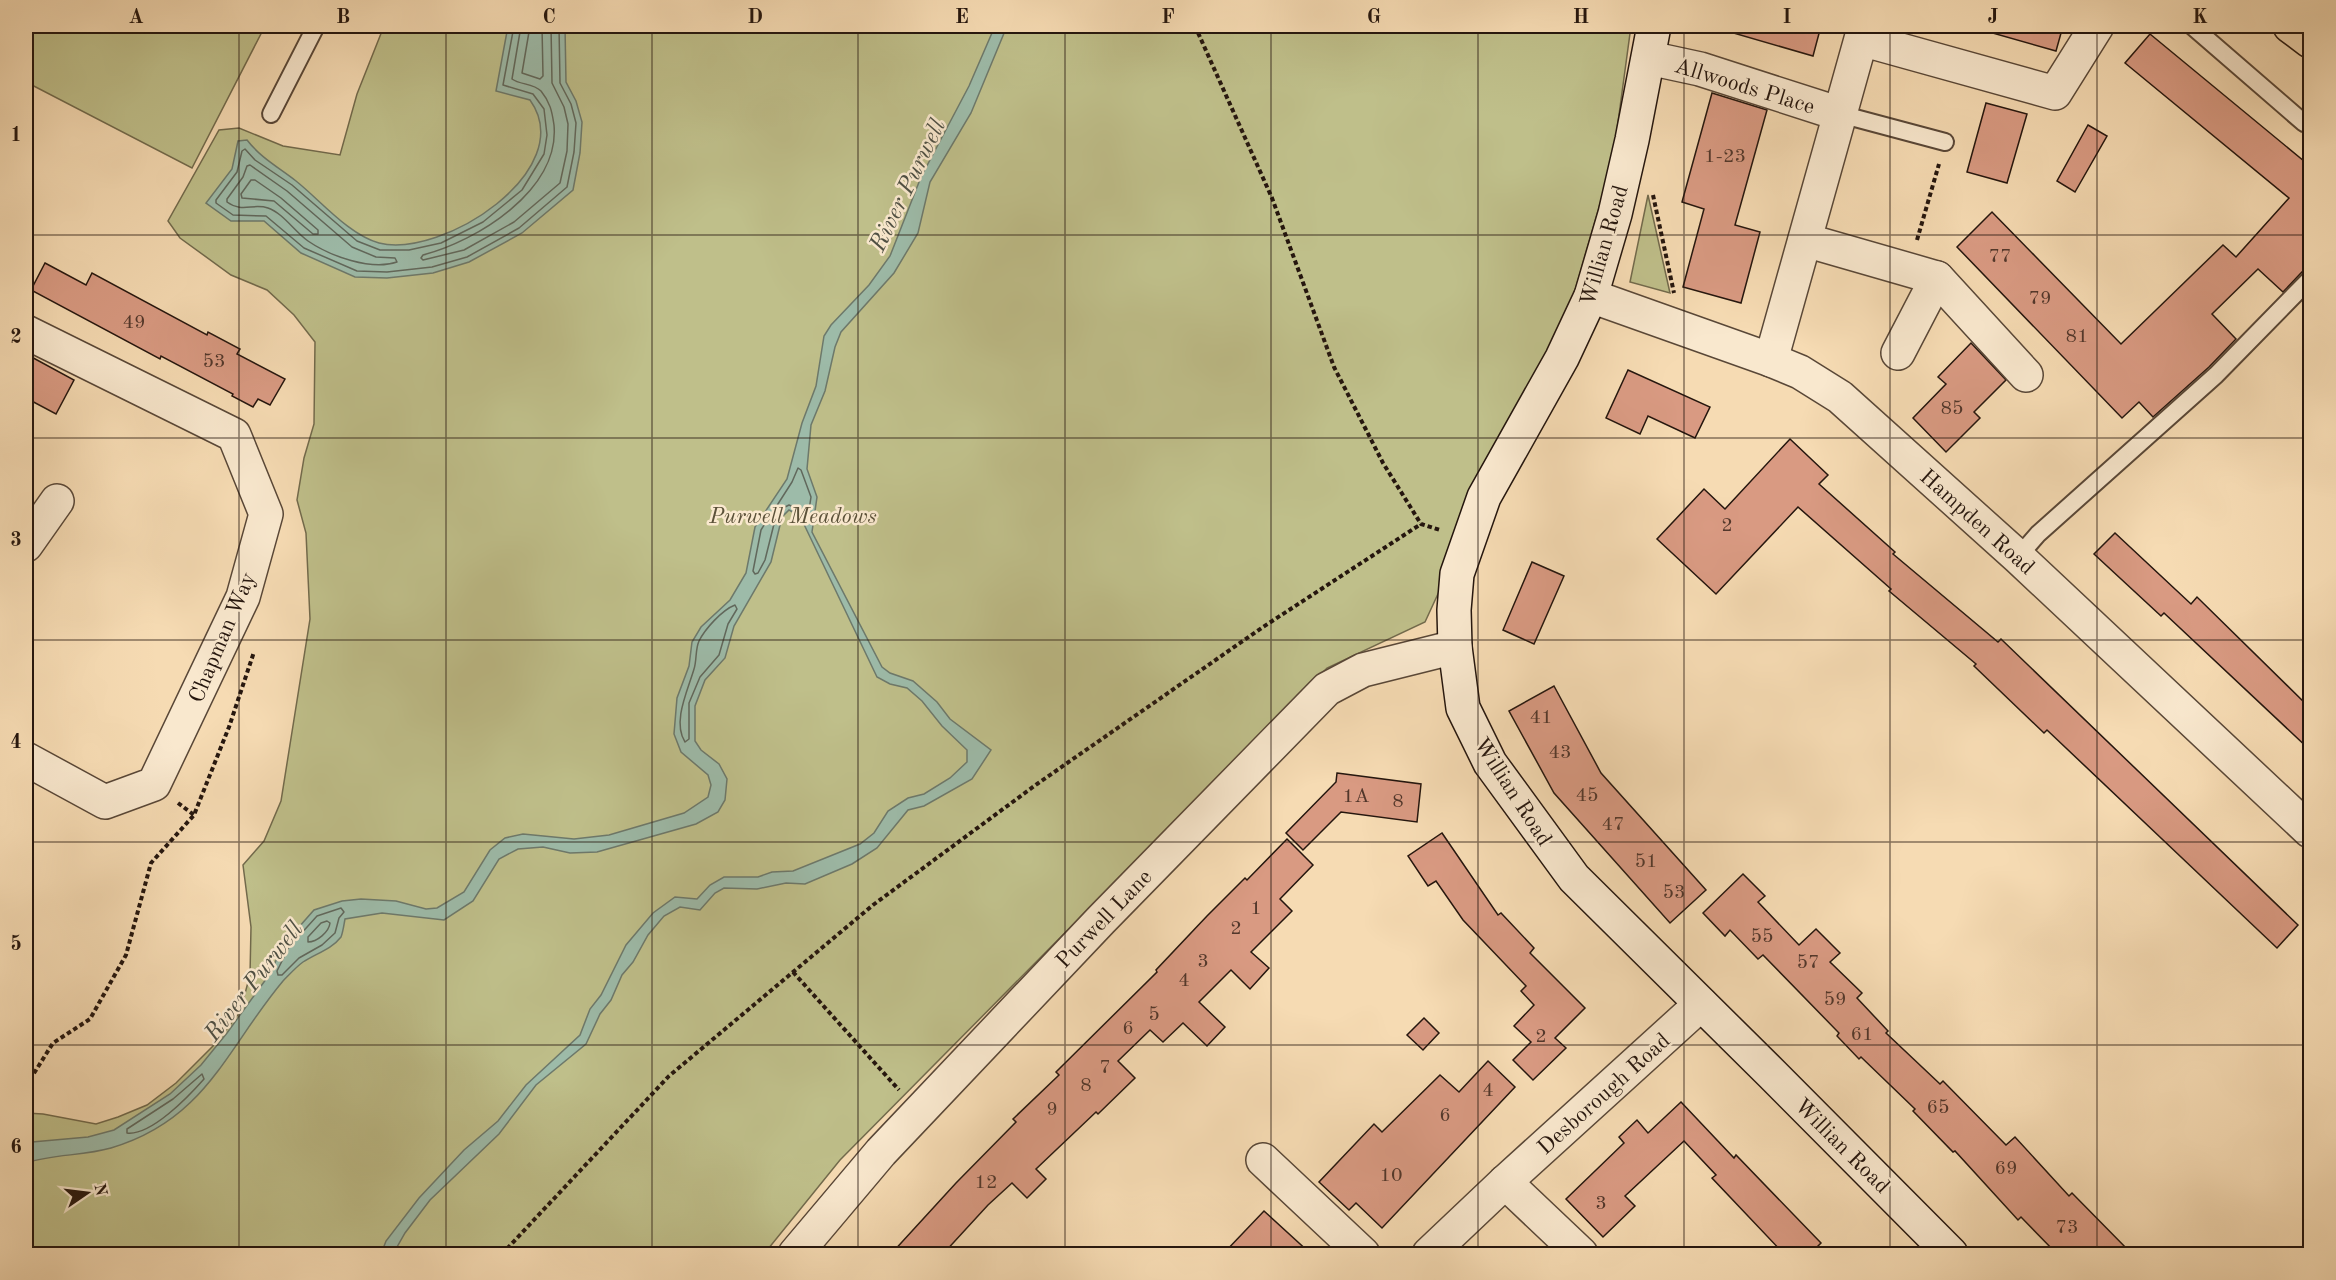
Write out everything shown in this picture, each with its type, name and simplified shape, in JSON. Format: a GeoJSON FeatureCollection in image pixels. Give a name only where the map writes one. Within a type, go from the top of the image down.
{"type":"FeatureCollection","features":[{"type":"Feature","properties":{"kind":"street","name":"Willian Road"},"geometry":{"type":"LineString","coordinates":[[1654,26],[1615,214],[1592,296],[1562,358],[1484,497],[1457,574],[1454,610],[1455,647],[1463,708],[1490,763],[1574,878],[1951,1254]]}},
{"type":"Feature","properties":{"kind":"street","name":"Allwoods Place"},"geometry":{"type":"LineString","coordinates":[[1771,360],[1862,32],[2055,93],[2097,26]]}},
{"type":"Feature","properties":{"kind":"street","name":"Allwoods Place"},"geometry":{"type":"LineString","coordinates":[[1649,58],[1700,69],[1840,114]]}},
{"type":"Feature","properties":{"kind":"street"},"geometry":{"type":"LineString","coordinates":[[1805,240],[1923,274],[2026,375]]}},
{"type":"Feature","properties":{"kind":"street"},"geometry":{"type":"LineString","coordinates":[[1898,353],[1923,274]]}},
{"type":"Feature","properties":{"kind":"street","name":"Hampden Road"},"geometry":{"type":"LineString","coordinates":[[1592,296],[1771,360],[1800,372],[1840,397],[2018,557],[2310,831]]}},
{"type":"Feature","properties":{"kind":"street","name":"Chapman Way"},"geometry":{"type":"LineString","coordinates":[[26,332],[234,435],[266,514],[243,597],[154,784],[105,802],[26,759]]}},
{"type":"Feature","properties":{"kind":"street"},"geometry":{"type":"LineString","coordinates":[[26,545],[57,501]]}},
{"type":"Feature","properties":{"kind":"street","name":"Purwell Lane"},"geometry":{"type":"LineString","coordinates":[[795,1254],[881,1152],[919,1111],[1101,920],[1327,689],[1363,670],[1455,647]]}},
{"type":"Feature","properties":{"kind":"street","name":"Desborough Road"},"geometry":{"type":"LineString","coordinates":[[1430,1254],[1505,1182],[1701,1004]]}},
{"type":"Feature","properties":{"kind":"street"},"geometry":{"type":"LineString","coordinates":[[1263,1160],[1364,1254]]}},
{"type":"Feature","properties":{"kind":"street"},"geometry":{"type":"LineString","coordinates":[[1505,1182],[1581,1254]]}},
{"type":"Feature","properties":{"kind":"lane"},"geometry":{"type":"LineString","coordinates":[[271,114],[316,26]]}},
{"type":"Feature","properties":{"kind":"lane"},"geometry":{"type":"LineString","coordinates":[[2192,26],[2308,123]]}},
{"type":"Feature","properties":{"kind":"lane"},"geometry":{"type":"LineString","coordinates":[[1840,114],[1945,142]]}},
{"type":"Feature","properties":{"kind":"lane"},"geometry":{"type":"LineString","coordinates":[[2018,557],[2038,534],[2216,375],[2310,279]]}},
{"type":"Feature","properties":{"kind":"path"},"geometry":{"type":"LineString","coordinates":[[1195,26],[1272,198],[1334,367],[1383,463],[1421,524],[1470,540]]}},
{"type":"Feature","properties":{"kind":"path"},"geometry":{"type":"LineString","coordinates":[[1923,274],[1945,142]]}},
{"type":"Feature","properties":{"kind":"path"},"geometry":{"type":"LineString","coordinates":[[1652,193],[1676,304]]}},
{"type":"Feature","properties":{"kind":"path"},"geometry":{"type":"LineString","coordinates":[[502,1254],[669,1076],[873,905],[1037,783],[1263,627],[1421,524]]}},
{"type":"Feature","properties":{"kind":"path"},"geometry":{"type":"LineString","coordinates":[[26,1086],[52,1043],[90,1019],[126,956],[151,863],[194,815],[229,727],[255,649]]}},
{"type":"Feature","properties":{"kind":"path"},"geometry":{"type":"LineString","coordinates":[[793,972],[919,1111]]}},
{"type":"Feature","properties":{"kind":"green space"},"geometry":{"type":"Polygon","coordinates":[[[26,26],[265,26],[192,168],[26,82],[26,26]]]}},
{"type":"Feature","properties":{"kind":"green space","name":"Purwell Meadows"},"geometry":{"type":"Polygon","coordinates":[[[384,26],[1631,26],[1613,159],[1570,308],[1425,622],[1327,668],[840,1160],[764,1254],[26,1254],[26,1113],[96,1124],[147,1105],[176,1083],[216,1043],[240,1012],[250,975],[251,927],[243,865],[264,841],[281,801],[310,619],[306,533],[297,500],[304,458],[314,424],[315,342],[294,315],[267,290],[231,275],[180,238],[168,221],[219,130],[239,128],[283,146],[340,155],[357,94],[384,26]]]}},
{"type":"Feature","properties":{"kind":"green space"},"geometry":{"type":"Polygon","coordinates":[[[1648,195],[1670,293],[1630,282],[1648,195]]]}},
{"type":"Feature","properties":{"kind":"water"},"geometry":{"type":"Polygon","coordinates":[[[508,26],[565,26],[566,82],[576,101],[582,122],[580,153],[573,190],[522,233],[469,262],[433,273],[387,278],[355,277],[301,253],[264,221],[231,221],[206,203],[232,169],[238,141],[247,140],[264,157],[296,181],[346,225],[368,239],[379,243],[406,244],[436,237],[468,223],[497,204],[521,180],[536,154],[540,127],[530,100],[496,91],[508,26]]]}},
{"type":"Feature","properties":{"kind":"water"},"geometry":{"type":"Polygon","coordinates":[[[995,26],[1007,26],[971,113],[930,182],[918,233],[894,273],[841,332],[835,347],[825,391],[811,425],[807,469],[817,497],[812,532],[882,667],[890,673],[913,681],[937,702],[950,719],[991,750],[972,779],[924,806],[908,810],[877,848],[852,864],[805,884],[786,883],[757,889],[724,888],[715,893],[700,910],[680,907],[664,916],[648,935],[633,962],[622,975],[611,1000],[600,1014],[586,1044],[536,1085],[499,1134],[430,1200],[405,1233],[393,1254],[381,1254],[386,1241],[419,1198],[464,1150],[498,1121],[526,1085],[580,1035],[590,1009],[601,995],[626,945],[653,913],[675,897],[697,899],[710,885],[724,877],[758,877],[772,872],[793,871],[860,844],[874,833],[888,811],[908,798],[924,794],[950,778],[967,762],[967,750],[942,726],[922,701],[907,688],[890,684],[877,677],[800,516],[789,510],[782,517],[771,562],[734,626],[725,658],[705,680],[695,706],[695,741],[701,750],[719,764],[727,779],[725,800],[718,812],[696,824],[597,852],[570,853],[543,847],[518,849],[499,859],[473,901],[444,920],[382,913],[345,919],[341,937],[328,948],[303,962],[283,981],[211,1080],[170,1120],[143,1136],[111,1148],[26,1163],[26,1145],[32,1142],[88,1137],[114,1130],[170,1094],[201,1065],[227,1033],[269,975],[284,944],[314,910],[342,901],[361,899],[396,901],[426,909],[437,908],[464,892],[490,850],[505,838],[523,834],[574,839],[609,835],[684,813],[708,797],[711,785],[708,775],[681,752],[674,734],[677,698],[689,666],[692,642],[701,627],[730,600],[746,573],[755,527],[787,479],[802,423],[816,386],[824,336],[831,325],[869,285],[890,256],[921,177],[969,86],[995,26]]]}},
{"type":"Feature","properties":{"kind":"building"},"geometry":{"type":"Polygon","coordinates":[[[1731,26],[1821,26],[1813,56],[1730,32],[1731,26]]]}},
{"type":"Feature","properties":{"kind":"building"},"geometry":{"type":"Polygon","coordinates":[[[1990,26],[2063,26],[2056,51],[1989,32],[1990,26]]]}},
{"type":"Feature","properties":{"kind":"building"},"geometry":{"type":"Polygon","coordinates":[[[2150,34],[2310,166],[2310,269],[2302,272],[2283,292],[2258,269],[2212,314],[2236,339],[2209,367],[2153,417],[2139,402],[2122,418],[1957,247],[1992,212],[2121,344],[2223,245],[2236,257],[2289,198],[2125,63],[2150,34]]]}},
{"type":"Feature","properties":{"kind":"building"},"geometry":{"type":"Polygon","coordinates":[[[1712,93],[1767,110],[1735,225],[1760,232],[1741,303],[1683,287],[1704,209],[1682,202],[1712,93]]]}},
{"type":"Feature","properties":{"kind":"building"},"geometry":{"type":"Polygon","coordinates":[[[1986,103],[2027,114],[2007,183],[1967,172],[1986,103]]]}},
{"type":"Feature","properties":{"kind":"building"},"geometry":{"type":"Polygon","coordinates":[[[2088,125],[2107,136],[2075,192],[2057,181],[2088,125]]]}},
{"type":"Feature","properties":{"kind":"building"},"geometry":{"type":"Polygon","coordinates":[[[45,263],[86,285],[92,273],[207,335],[208,332],[240,349],[237,354],[285,379],[270,405],[258,399],[253,407],[161,356],[160,359],[31,290],[45,263]]]}},
{"type":"Feature","properties":{"kind":"building"},"geometry":{"type":"Polygon","coordinates":[[[1971,343],[2006,380],[1974,412],[1980,418],[1946,452],[1913,418],[1946,384],[1938,377],[1971,343]]]}},
{"type":"Feature","properties":{"kind":"building"},"geometry":{"type":"Polygon","coordinates":[[[26,354],[74,380],[56,414],[26,398],[26,354]]]}},
{"type":"Feature","properties":{"kind":"building"},"geometry":{"type":"Polygon","coordinates":[[[1628,370],[1710,407],[1695,438],[1648,416],[1640,434],[1606,418],[1628,370]]]}},
{"type":"Feature","properties":{"kind":"building"},"geometry":{"type":"Polygon","coordinates":[[[1790,439],[1828,475],[1819,484],[1895,552],[1893,554],[1998,642],[2001,639],[2298,925],[2277,948],[2047,730],[2044,733],[1974,666],[1976,664],[1889,591],[1891,589],[1798,507],[1716,594],[1657,539],[1704,489],[1725,509],[1790,439]]]}},
{"type":"Feature","properties":{"kind":"building"},"geometry":{"type":"Polygon","coordinates":[[[2115,533],[2191,604],[2197,597],[2310,708],[2310,750],[2164,613],[2161,616],[2094,554],[2115,533]]]}},
{"type":"Feature","properties":{"kind":"building"},"geometry":{"type":"Polygon","coordinates":[[[1532,562],[1564,576],[1534,644],[1503,630],[1532,562]]]}},
{"type":"Feature","properties":{"kind":"building"},"geometry":{"type":"Polygon","coordinates":[[[1554,686],[1601,773],[1706,890],[1670,923],[1554,793],[1509,711],[1554,686]]]}},
{"type":"Feature","properties":{"kind":"building"},"geometry":{"type":"Polygon","coordinates":[[[1337,773],[1421,784],[1417,822],[1341,812],[1303,850],[1286,833],[1336,782],[1337,773]]]}},
{"type":"Feature","properties":{"kind":"building"},"geometry":{"type":"Polygon","coordinates":[[[1442,833],[1498,915],[1501,913],[1534,948],[1530,953],[1585,1008],[1555,1038],[1566,1048],[1533,1080],[1513,1060],[1531,1042],[1514,1026],[1534,1005],[1521,991],[1526,986],[1463,920],[1436,881],[1428,886],[1408,856],[1442,833]]]}},
{"type":"Feature","properties":{"kind":"building"},"geometry":{"type":"Polygon","coordinates":[[[1287,839],[1313,865],[1280,899],[1292,911],[1251,952],[1269,968],[1250,989],[1231,970],[1199,1002],[1225,1027],[1207,1046],[1183,1023],[1163,1042],[1150,1030],[1118,1061],[1135,1078],[1036,1169],[1046,1179],[1027,1198],[1012,1183],[988,1205],[943,1254],[891,1254],[1016,1122],[1013,1119],[1059,1075],[1056,1072],[1157,972],[1156,970],[1207,916],[1245,878],[1247,880],[1287,839]]]}},
{"type":"Feature","properties":{"kind":"building"},"geometry":{"type":"Polygon","coordinates":[[[1743,874],[1765,896],[1758,902],[1799,945],[1816,929],[1840,953],[1830,962],[1862,993],[1857,998],[1888,1031],[1886,1033],[1940,1084],[1943,1081],[2006,1145],[2015,1137],[2069,1196],[2072,1193],[2132,1254],[2057,1254],[2021,1217],[2018,1220],[1955,1151],[1953,1152],[1913,1111],[1915,1109],[1861,1057],[1859,1059],[1837,1036],[1839,1033],[1763,955],[1758,959],[1730,930],[1725,936],[1703,913],[1743,874]]]}},
{"type":"Feature","properties":{"kind":"building"},"geometry":{"type":"Polygon","coordinates":[[[1424,1018],[1439,1033],[1423,1050],[1407,1035],[1424,1018]]]}},
{"type":"Feature","properties":{"kind":"building"},"geometry":{"type":"Polygon","coordinates":[[[1488,1061],[1515,1087],[1382,1228],[1356,1203],[1349,1210],[1319,1182],[1374,1124],[1382,1132],[1440,1075],[1459,1092],[1488,1061]]]}},
{"type":"Feature","properties":{"kind":"building"},"geometry":{"type":"Polygon","coordinates":[[[1681,1102],[1734,1158],[1736,1155],[1821,1243],[1810,1254],[1784,1254],[1712,1178],[1716,1175],[1684,1141],[1625,1196],[1635,1206],[1603,1237],[1566,1199],[1624,1143],[1619,1137],[1637,1120],[1648,1133],[1681,1102]]]}},
{"type":"Feature","properties":{"kind":"building"},"geometry":{"type":"Polygon","coordinates":[[[1264,1211],[1311,1254],[1223,1254],[1264,1211]]]}},
{"type":"Feature","properties":{"kind":"water label","name":"River Purwell"},"geometry":{"type":"Point","coordinates":[907,185]}},
{"type":"Feature","properties":{"kind":"water label","name":"River Purwell"},"geometry":{"type":"Point","coordinates":[253,981]}}]}
